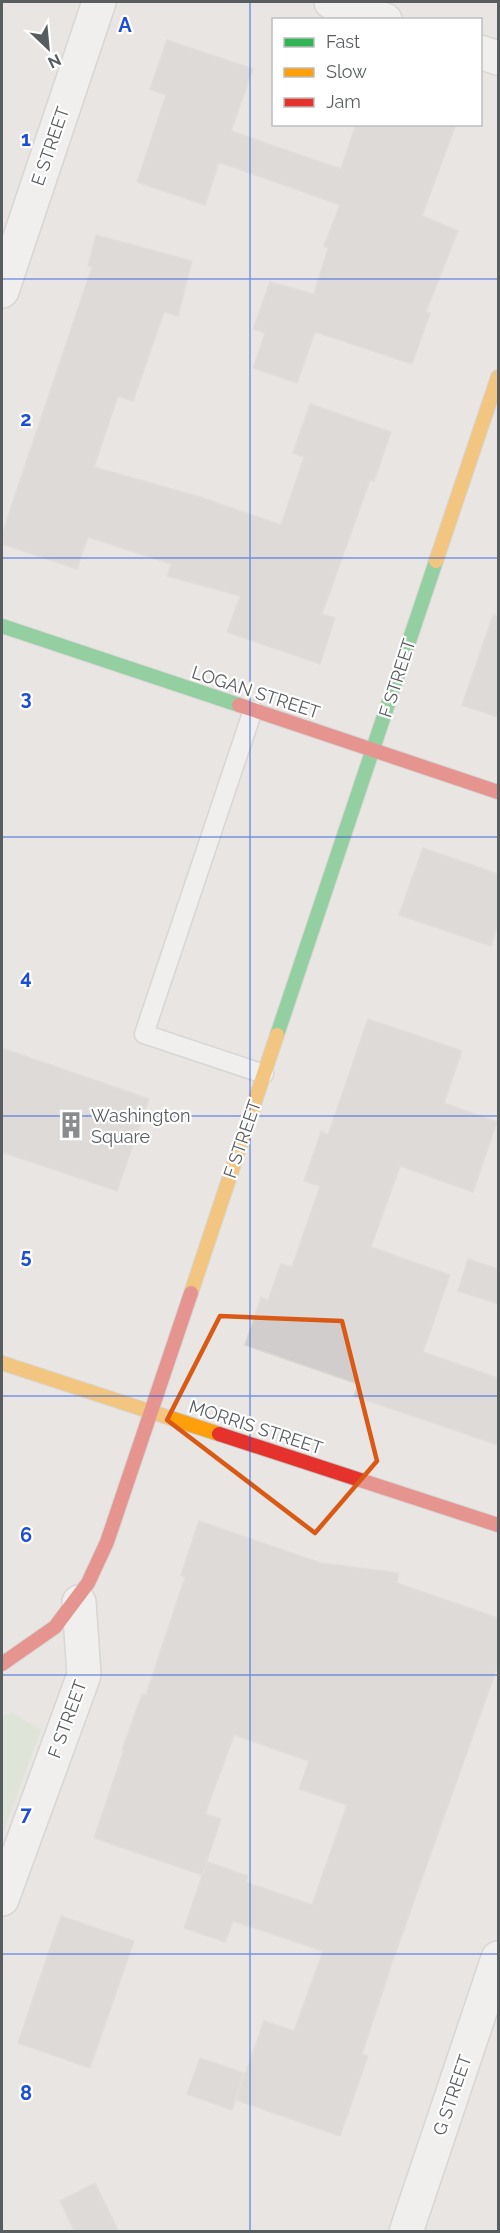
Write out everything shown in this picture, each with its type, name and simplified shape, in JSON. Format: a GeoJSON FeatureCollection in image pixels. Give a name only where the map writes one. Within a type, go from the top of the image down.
{"type":"FeatureCollection","features":[{"type":"Feature","properties":{"kind":"street","name":"E STREET"},"geometry":{"type":"LineString","coordinates":[[2,291],[99,2]]}},
{"type":"Feature","properties":{"kind":"street"},"geometry":{"type":"LineString","coordinates":[[331,2],[379,18]]}},
{"type":"Feature","properties":{"kind":"street"},"geometry":{"type":"LineString","coordinates":[[482,53],[498,58]]}},
{"type":"Feature","properties":{"kind":"street","name":"F STREET"},"geometry":{"type":"LineString","coordinates":[[2,1899],[84,1675],[79,1602],[91,1581],[107,1542],[498,377]]}},
{"type":"Feature","properties":{"kind":"street","name":"LOGAN STREET"},"geometry":{"type":"LineString","coordinates":[[2,626],[498,792]]}},
{"type":"Feature","properties":{"kind":"street","name":"MORRIS STREET"},"geometry":{"type":"LineString","coordinates":[[2,1363],[498,1525]]}},
{"type":"Feature","properties":{"kind":"street"},"geometry":{"type":"LineString","coordinates":[[2,1664],[48,1634],[79,1602]]}},
{"type":"Feature","properties":{"kind":"street","name":"G STREET"},"geometry":{"type":"LineString","coordinates":[[416,2229],[498,1958]]}},
{"type":"Feature","properties":{"kind":"lane"},"geometry":{"type":"LineString","coordinates":[[252,710],[144,1034],[264,1074]]}},
{"type":"Feature","properties":{"kind":"highlighted area"},"geometry":{"type":"Polygon","coordinates":[[[220,1316],[342,1321],[377,1461],[315,1533],[167,1420],[220,1316]]]}},
{"type":"Feature","properties":{"kind":"green space"},"geometry":{"type":"Polygon","coordinates":[[[11,1712],[41,1730],[2,1835],[2,1717],[11,1712]]]}},
{"type":"Feature","properties":{"kind":"building"},"geometry":{"type":"Polygon","coordinates":[[[167,40],[253,69],[231,131],[341,169],[355,126],[455,126],[422,216],[458,231],[426,312],[430,313],[412,364],[315,332],[297,383],[253,368],[265,333],[253,329],[270,282],[314,294],[328,248],[324,246],[340,205],[219,162],[205,205],[137,182],[166,95],[150,89],[167,40]]]}},
{"type":"Feature","properties":{"kind":"building"},"geometry":{"type":"Polygon","coordinates":[[[96,235],[192,261],[178,316],[164,312],[133,401],[118,396],[94,467],[200,497],[281,525],[304,457],[293,453],[310,404],[391,432],[374,481],[370,480],[322,614],[335,618],[320,664],[227,632],[240,596],[167,576],[171,564],[88,537],[77,569],[2,544],[2,534],[92,267],[88,266],[96,235]]]}},
{"type":"Feature","properties":{"kind":"building"},"geometry":{"type":"Polygon","coordinates":[[[493,615],[498,616],[498,717],[462,705],[493,615]]]}},
{"type":"Feature","properties":{"kind":"building"},"geometry":{"type":"Polygon","coordinates":[[[423,848],[498,874],[498,924],[491,946],[399,915],[423,848]]]}},
{"type":"Feature","properties":{"kind":"building"},"geometry":{"type":"Polygon","coordinates":[[[368,1019],[462,1051],[444,1103],[497,1122],[473,1192],[400,1166],[371,1247],[450,1275],[423,1352],[498,1378],[498,1445],[354,1396],[358,1384],[245,1345],[261,1297],[268,1300],[281,1264],[292,1267],[320,1186],[304,1181],[321,1132],[328,1135],[368,1019]]]}},
{"type":"Feature","properties":{"kind":"building","name":"Washington Square"},"geometry":{"type":"Polygon","coordinates":[[[2,1048],[149,1099],[117,1191],[2,1152],[2,1048]]]}},
{"type":"Feature","properties":{"kind":"building"},"geometry":{"type":"Polygon","coordinates":[[[468,1259],[498,1269],[498,1304],[458,1291],[468,1259]]]}},
{"type":"Feature","properties":{"kind":"building"},"geometry":{"type":"Polygon","coordinates":[[[199,1521],[321,1563],[398,1573],[397,1583],[498,1618],[498,1665],[393,1960],[362,2054],[368,2056],[340,2136],[236,2100],[264,2021],[294,2031],[323,1951],[233,1921],[225,1942],[184,1928],[207,1862],[248,1876],[246,1882],[312,1905],[347,1805],[299,1789],[309,1761],[234,1735],[205,1814],[221,1819],[202,1875],[94,1838],[142,1694],[146,1695],[185,1577],[181,1575],[199,1521]]]}},
{"type":"Feature","properties":{"kind":"building"},"geometry":{"type":"Polygon","coordinates":[[[61,1916],[134,1941],[90,2068],[18,2043],[61,1916]]]}},
{"type":"Feature","properties":{"kind":"building"},"geometry":{"type":"Polygon","coordinates":[[[200,2058],[244,2073],[232,2110],[187,2094],[200,2058]]]}},
{"type":"Feature","properties":{"kind":"building"},"geometry":{"type":"Polygon","coordinates":[[[95,2183],[119,2232],[75,2232],[60,2201],[95,2183]]]}},
{"type":"Feature","properties":{"kind":"traffic: fast"},"geometry":{"type":"LineString","coordinates":[[277,1035],[436,561]]}},
{"type":"Feature","properties":{"kind":"traffic: fast"},"geometry":{"type":"LineString","coordinates":[[2,626],[239,705]]}},
{"type":"Feature","properties":{"kind":"traffic: slow"},"geometry":{"type":"LineString","coordinates":[[436,561],[498,377]]}},
{"type":"Feature","properties":{"kind":"traffic: slow"},"geometry":{"type":"LineString","coordinates":[[191,1293],[277,1035]]}},
{"type":"Feature","properties":{"kind":"traffic: slow"},"geometry":{"type":"LineString","coordinates":[[2,1363],[219,1434]]}},
{"type":"Feature","properties":{"kind":"traffic: jam"},"geometry":{"type":"LineString","coordinates":[[239,705],[498,792]]}},
{"type":"Feature","properties":{"kind":"traffic: jam"},"geometry":{"type":"LineString","coordinates":[[2,1664],[55,1627],[88,1583],[107,1542],[191,1293]]}},
{"type":"Feature","properties":{"kind":"traffic: jam"},"geometry":{"type":"LineString","coordinates":[[219,1434],[498,1525]]}},
{"type":"Feature","properties":{"kind":"place","name":"Washington Square"},"geometry":{"type":"Point","coordinates":[71,1125]}}]}
